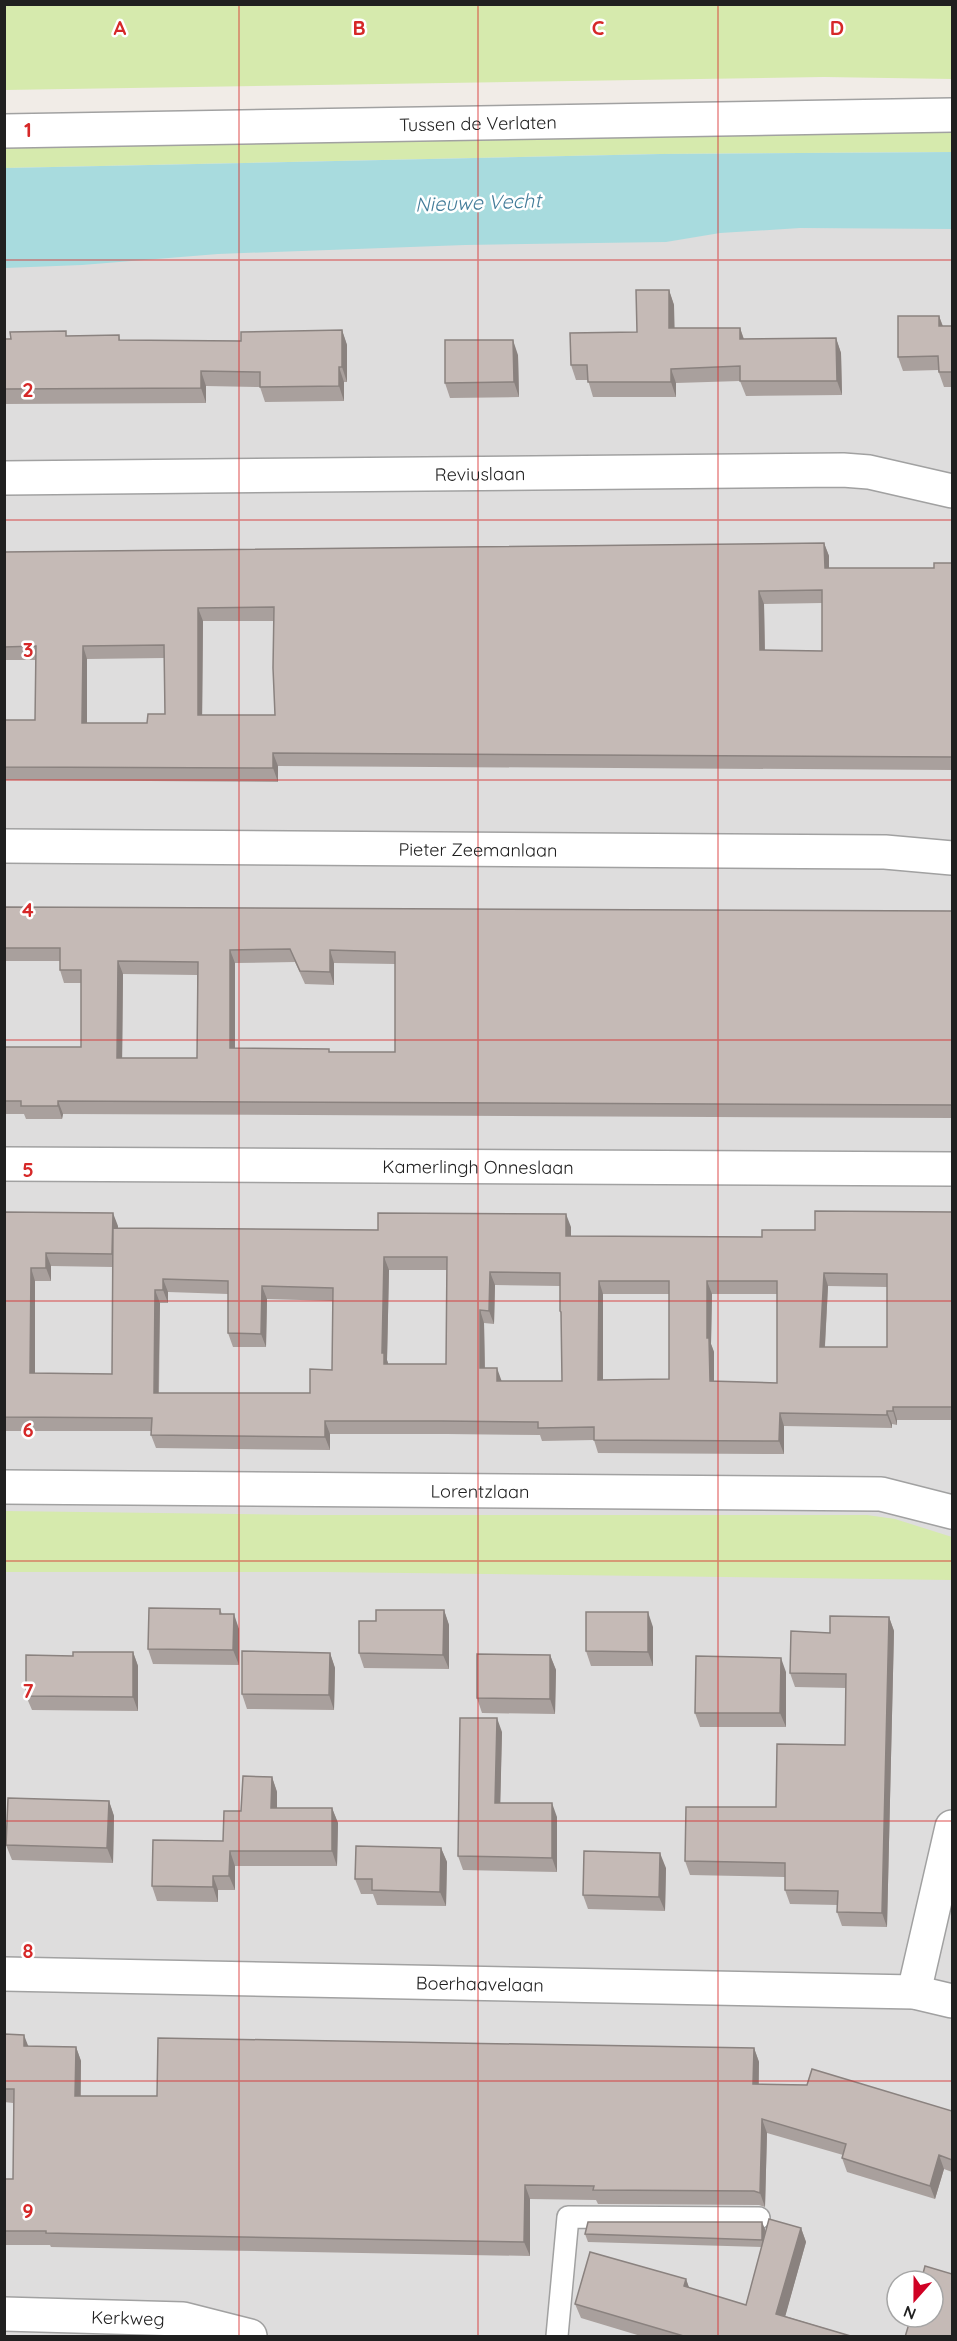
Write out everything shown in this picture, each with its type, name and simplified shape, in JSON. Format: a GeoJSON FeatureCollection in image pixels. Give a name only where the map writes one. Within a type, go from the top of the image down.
{"type":"FeatureCollection","features":[{"type":"Feature","properties":{"kind":"street","name":"Tussen de Verlaten"},"geometry":{"type":"LineString","coordinates":[[4,131],[952,115]]}},
{"type":"Feature","properties":{"kind":"street","name":"Reviuslaan"},"geometry":{"type":"LineString","coordinates":[[4,478],[843,470],[869,472],[952,491]]}},
{"type":"Feature","properties":{"kind":"street","name":"Pieter Zeemanlaan"},"geometry":{"type":"LineString","coordinates":[[4,846],[885,852],[952,858]]}},
{"type":"Feature","properties":{"kind":"street","name":"Kamerlingh Onneslaan"},"geometry":{"type":"LineString","coordinates":[[4,1164],[952,1168]]}},
{"type":"Feature","properties":{"kind":"street","name":"Lorentzlaan"},"geometry":{"type":"LineString","coordinates":[[4,1486],[881,1494],[952,1512]]}},
{"type":"Feature","properties":{"kind":"street"},"geometry":{"type":"LineString","coordinates":[[914,1992],[952,1827]]}},
{"type":"Feature","properties":{"kind":"street","name":"Boerhaavelaan"},"geometry":{"type":"LineString","coordinates":[[4,1974],[914,1992],[952,2001]]}},
{"type":"Feature","properties":{"kind":"street","name":"Kerkweg"},"geometry":{"type":"LineString","coordinates":[[4,2314],[183,2319],[250,2337]]}},
{"type":"Feature","properties":{"kind":"lane"},"geometry":{"type":"LineString","coordinates":[[558,2337],[568,2217],[759,2218]]}},
{"type":"Feature","properties":{"kind":"shaded area"},"geometry":{"type":"Polygon","coordinates":[[[952,218],[952,2336],[5,2336],[4,230],[952,218]]]}},
{"type":"Feature","properties":{"kind":"green space"},"geometry":{"type":"Polygon","coordinates":[[[4,5],[952,5],[952,79],[824,77],[5,90],[4,5]]]}},
{"type":"Feature","properties":{"kind":"green space"},"geometry":{"type":"Polygon","coordinates":[[[952,128],[952,152],[660,154],[5,168],[4,144],[952,128]]]}},
{"type":"Feature","properties":{"kind":"green space"},"geometry":{"type":"Polygon","coordinates":[[[5,1511],[303,1515],[867,1515],[895,1519],[952,1537],[952,1580],[325,1572],[5,1572],[5,1511]]]}},
{"type":"Feature","properties":{"kind":"water","name":"Nieuwe Vecht"},"geometry":{"type":"Polygon","coordinates":[[[952,152],[952,229],[800,228],[720,233],[666,242],[465,245],[218,254],[82,265],[5,268],[5,168],[660,154],[952,152]]]}},
{"type":"Feature","properties":{"kind":"building"},"geometry":{"type":"Polygon","coordinates":[[[636,290],[669,290],[669,328],[740,328],[740,339],[836,338],[837,381],[740,381],[740,366],[671,369],[671,382],[588,382],[587,365],[571,365],[570,333],[637,332],[636,290]]]}},
{"type":"Feature","properties":{"kind":"building"},"geometry":{"type":"Polygon","coordinates":[[[898,316],[939,316],[939,326],[952,326],[952,372],[939,372],[938,356],[898,357],[898,316]]]}},
{"type":"Feature","properties":{"kind":"building"},"geometry":{"type":"Polygon","coordinates":[[[342,330],[342,367],[339,367],[339,386],[260,387],[260,372],[201,371],[201,388],[4,389],[4,339],[11,339],[10,332],[66,331],[66,336],[119,335],[119,340],[241,341],[241,332],[342,330]]]}},
{"type":"Feature","properties":{"kind":"building"},"geometry":{"type":"Polygon","coordinates":[[[445,340],[513,340],[514,382],[445,383],[445,340]]]}},
{"type":"Feature","properties":{"kind":"building"},"geometry":{"type":"Polygon","coordinates":[[[824,543],[825,568],[934,568],[934,563],[952,563],[952,757],[273,753],[273,768],[4,767],[4,720],[35,720],[36,646],[4,647],[4,552],[824,543]],[[822,590],[759,591],[760,650],[822,651],[822,590]],[[274,607],[198,608],[198,715],[275,715],[274,607]],[[164,645],[83,646],[82,723],[147,723],[148,714],[165,714],[164,645]]]}},
{"type":"Feature","properties":{"kind":"building"},"geometry":{"type":"Polygon","coordinates":[[[4,907],[952,911],[952,1105],[58,1101],[58,1106],[21,1106],[21,1101],[4,1101],[4,1047],[81,1047],[81,970],[60,970],[60,948],[4,948],[4,907]],[[290,949],[230,950],[230,1048],[395,1052],[395,952],[330,950],[330,972],[300,971],[290,949]],[[118,961],[117,1058],[197,1058],[198,962],[118,961]]]}},
{"type":"Feature","properties":{"kind":"building"},"geometry":{"type":"Polygon","coordinates":[[[815,1211],[952,1212],[952,1407],[893,1407],[893,1411],[887,1411],[887,1415],[780,1413],[779,1441],[594,1440],[594,1427],[538,1428],[538,1422],[442,1421],[325,1421],[325,1437],[151,1435],[152,1418],[4,1417],[4,1212],[113,1213],[112,1254],[46,1253],[46,1268],[31,1268],[30,1373],[112,1374],[113,1228],[378,1230],[378,1213],[566,1214],[566,1236],[762,1237],[762,1230],[815,1230],[815,1211]],[[384,1257],[382,1353],[384,1353],[384,1364],[446,1364],[447,1257],[384,1257]],[[490,1272],[489,1311],[480,1310],[480,1368],[497,1368],[497,1381],[562,1381],[560,1273],[490,1272]],[[824,1273],[820,1347],[887,1347],[887,1274],[824,1273]],[[163,1279],[163,1290],[155,1290],[154,1393],[310,1393],[310,1369],[332,1370],[333,1288],[262,1286],[261,1334],[228,1333],[228,1281],[163,1279]],[[599,1281],[598,1380],[669,1379],[669,1281],[599,1281]],[[707,1281],[707,1338],[709,1338],[710,1381],[777,1383],[777,1281],[707,1281]]]}},
{"type":"Feature","properties":{"kind":"building"},"geometry":{"type":"Polygon","coordinates":[[[149,1608],[220,1609],[220,1614],[234,1614],[233,1650],[148,1649],[149,1608]]]}},
{"type":"Feature","properties":{"kind":"building"},"geometry":{"type":"Polygon","coordinates":[[[376,1610],[444,1610],[443,1655],[359,1653],[359,1621],[376,1621],[376,1610]]]}},
{"type":"Feature","properties":{"kind":"building"},"geometry":{"type":"Polygon","coordinates":[[[586,1612],[648,1612],[648,1652],[586,1651],[586,1612]]]}},
{"type":"Feature","properties":{"kind":"building"},"geometry":{"type":"Polygon","coordinates":[[[830,1616],[889,1617],[882,1913],[837,1912],[838,1891],[785,1890],[785,1863],[685,1861],[686,1807],[776,1807],[777,1744],[845,1745],[846,1674],[790,1673],[791,1631],[830,1633],[830,1616]]]}},
{"type":"Feature","properties":{"kind":"building"},"geometry":{"type":"Polygon","coordinates":[[[242,1651],[330,1653],[329,1695],[242,1694],[242,1651]]]}},
{"type":"Feature","properties":{"kind":"building"},"geometry":{"type":"Polygon","coordinates":[[[73,1652],[133,1652],[133,1697],[26,1696],[26,1655],[73,1656],[73,1652]]]}},
{"type":"Feature","properties":{"kind":"building"},"geometry":{"type":"Polygon","coordinates":[[[477,1654],[550,1655],[550,1699],[477,1698],[477,1654]]]}},
{"type":"Feature","properties":{"kind":"building"},"geometry":{"type":"Polygon","coordinates":[[[696,1656],[781,1658],[780,1713],[695,1713],[696,1656]]]}},
{"type":"Feature","properties":{"kind":"building"},"geometry":{"type":"Polygon","coordinates":[[[460,1718],[497,1718],[495,1803],[552,1803],[552,1858],[458,1856],[460,1718]]]}},
{"type":"Feature","properties":{"kind":"building"},"geometry":{"type":"Polygon","coordinates":[[[243,1776],[272,1777],[271,1808],[332,1808],[332,1851],[230,1851],[229,1876],[213,1876],[213,1887],[152,1886],[153,1840],[223,1841],[224,1811],[241,1811],[243,1776]]]}},
{"type":"Feature","properties":{"kind":"building"},"geometry":{"type":"Polygon","coordinates":[[[8,1798],[109,1801],[107,1848],[6,1845],[8,1798]]]}},
{"type":"Feature","properties":{"kind":"building"},"geometry":{"type":"Polygon","coordinates":[[[356,1846],[441,1848],[440,1892],[372,1890],[372,1879],[355,1879],[356,1846]]]}},
{"type":"Feature","properties":{"kind":"building"},"geometry":{"type":"Polygon","coordinates":[[[584,1851],[660,1853],[659,1897],[583,1895],[584,1851]]]}},
{"type":"Feature","properties":{"kind":"building"},"geometry":{"type":"Polygon","coordinates":[[[4,2034],[24,2035],[24,2046],[76,2047],[75,2096],[157,2096],[158,2038],[754,2048],[753,2084],[807,2085],[812,2069],[952,2111],[952,2160],[939,2155],[930,2186],[842,2158],[846,2144],[762,2119],[760,2193],[754,2191],[593,2190],[594,2186],[525,2185],[524,2242],[4,2231],[4,2179],[13,2179],[14,2089],[4,2089],[4,2034]]]}},
{"type":"Feature","properties":{"kind":"building"},"geometry":{"type":"Polygon","coordinates":[[[769,2219],[801,2228],[776,2314],[854,2337],[687,2337],[575,2304],[590,2252],[686,2279],[684,2286],[746,2305],[769,2219]]]}},
{"type":"Feature","properties":{"kind":"building"},"geometry":{"type":"Polygon","coordinates":[[[588,2222],[762,2222],[762,2240],[585,2234],[588,2222]]]}},
{"type":"Feature","properties":{"kind":"building"},"geometry":{"type":"Polygon","coordinates":[[[945,2272],[952,2274],[952,2337],[905,2337],[907,2329],[945,2329],[945,2272]]]}}]}
